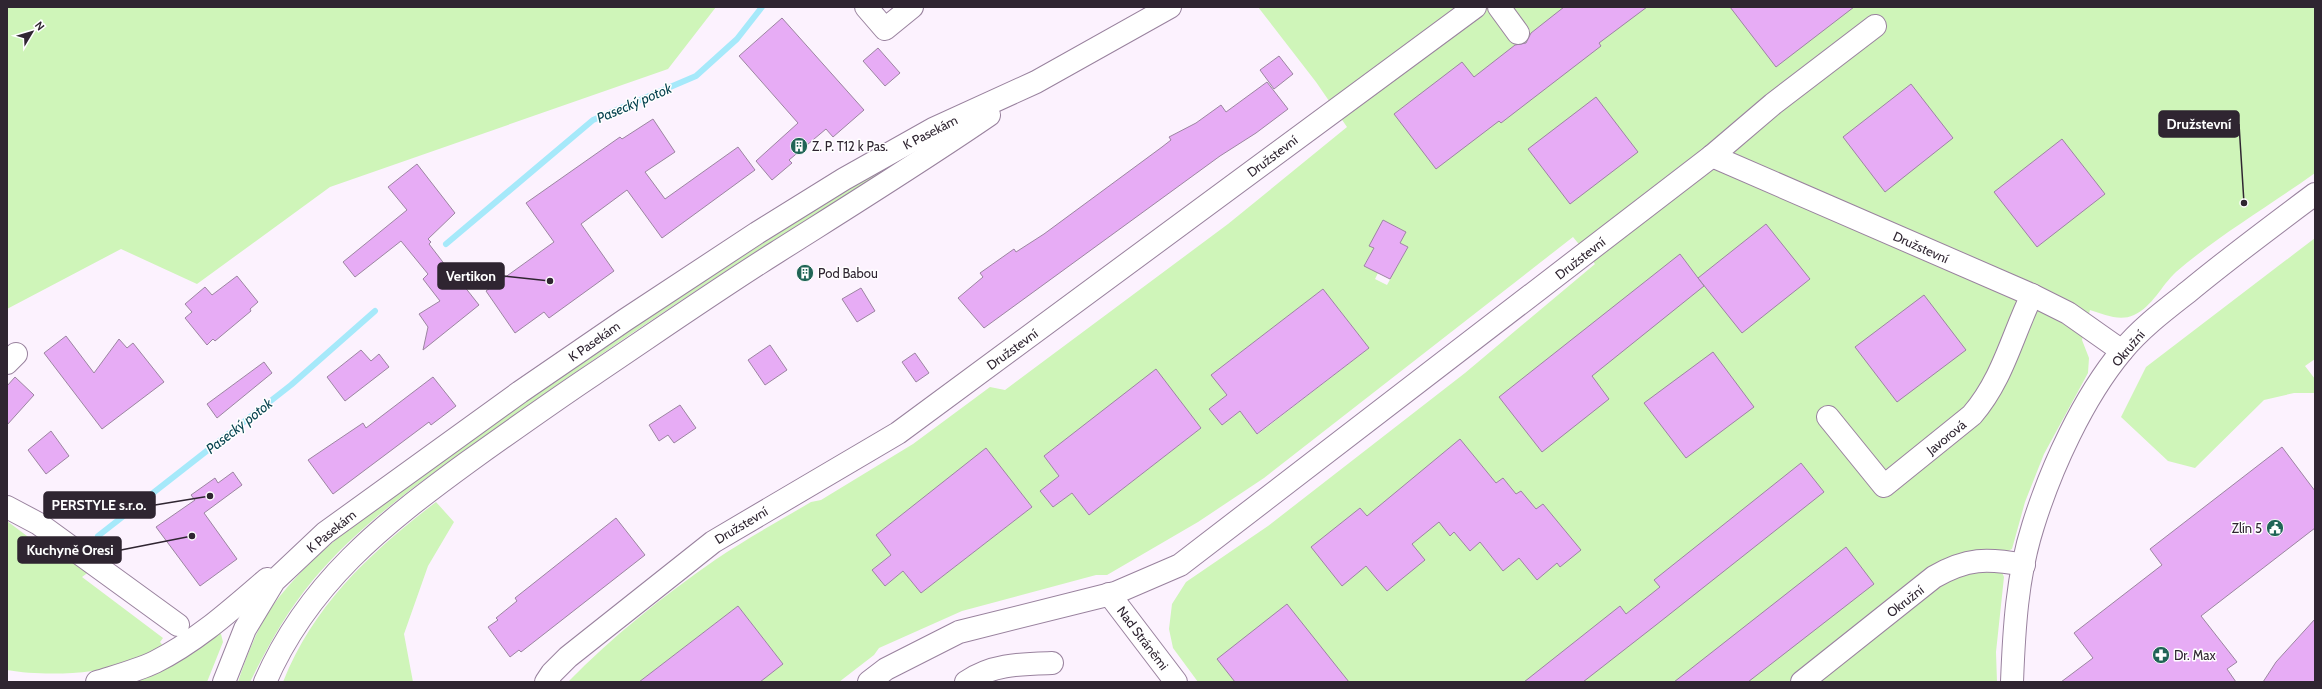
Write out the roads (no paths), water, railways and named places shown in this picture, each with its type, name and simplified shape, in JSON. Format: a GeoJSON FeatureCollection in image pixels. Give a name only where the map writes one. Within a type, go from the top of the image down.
{"type":"FeatureCollection","features":[{"type":"Feature","properties":{"kind":"street"},"geometry":{"type":"LineString","coordinates":[[866,7],[885,29],[912,7]]}},
{"type":"Feature","properties":{"kind":"street","name":"Družstevní"},"geometry":{"type":"LineString","coordinates":[[546,682],[552,673],[568,657],[713,542],[898,433],[1475,7]]}},
{"type":"Feature","properties":{"kind":"street"},"geometry":{"type":"LineString","coordinates":[[1499,7],[1518,33]]}},
{"type":"Feature","properties":{"kind":"street","name":"K Pasekám"},"geometry":{"type":"LineString","coordinates":[[265,682],[287,639],[310,604],[360,547],[411,504],[536,413],[696,305],[943,147],[1036,82],[1157,10]]}},
{"type":"Feature","properties":{"kind":"street","name":"Družstevní"},"geometry":{"type":"LineString","coordinates":[[869,682],[886,669],[959,632],[1110,594],[1180,565],[1712,156],[1773,104],[1875,26]]}},
{"type":"Feature","properties":{"kind":"street","name":"K Pasekám"},"geometry":{"type":"LineString","coordinates":[[224,682],[245,629],[263,597],[274,581],[320,537],[614,327],[800,206],[933,129],[1036,82]]}},
{"type":"Feature","properties":{"kind":"street","name":"Družstevní"},"geometry":{"type":"LineString","coordinates":[[1712,156],[2032,295],[2068,313],[2122,351]]}},
{"type":"Feature","properties":{"kind":"street","name":"Okružní"},"geometry":{"type":"LineString","coordinates":[[2012,682],[2015,621],[2032,526],[2050,479],[2076,423],[2122,351],[2158,316],[2236,253],[2315,194]]}},
{"type":"Feature","properties":{"kind":"street","name":"Javorová"},"geometry":{"type":"LineString","coordinates":[[1828,417],[1884,486],[1972,415],[1983,403],[2009,355],[2032,295]]}},
{"type":"Feature","properties":{"kind":"street"},"geometry":{"type":"LineString","coordinates":[[7,506],[39,524],[178,624]]}},
{"type":"Feature","properties":{"kind":"street"},"geometry":{"type":"LineString","coordinates":[[97,682],[153,663],[182,648],[213,625],[320,537]]}},
{"type":"Feature","properties":{"kind":"street","name":"Okružní"},"geometry":{"type":"LineString","coordinates":[[1802,682],[1934,578],[1963,562],[2001,560],[2024,565]]}},
{"type":"Feature","properties":{"kind":"street","name":"Nad Stráněmi"},"geometry":{"type":"LineString","coordinates":[[1110,594],[1176,682]]}},
{"type":"Feature","properties":{"kind":"street"},"geometry":{"type":"LineString","coordinates":[[966,682],[978,673],[998,667],[1052,663]]}},
{"type":"Feature","properties":{"kind":"waterway","name":"Pasecký potok"},"geometry":{"type":"LineString","coordinates":[[446,244],[593,120],[696,76],[737,39],[762,7]]}},
{"type":"Feature","properties":{"kind":"waterway","name":"Pasecký potok"},"geometry":{"type":"LineString","coordinates":[[98,536],[291,385],[375,311]]}},
{"type":"Feature","properties":{"kind":"place","name":"Z. P. T12 k Pas."},"geometry":{"type":"Point","coordinates":[799,146]}},
{"type":"Feature","properties":{"kind":"place","name":"Družstevní"},"geometry":{"type":"Point","coordinates":[2244,203]}},
{"type":"Feature","properties":{"kind":"place","name":"Pod Babou"},"geometry":{"type":"Point","coordinates":[805,273]}},
{"type":"Feature","properties":{"kind":"place","name":"Vertikon"},"geometry":{"type":"Point","coordinates":[550,281]}},
{"type":"Feature","properties":{"kind":"place","name":"PERSTYLE s.r.o."},"geometry":{"type":"Point","coordinates":[210,496]}},
{"type":"Feature","properties":{"kind":"place","name":"Zlín 5"},"geometry":{"type":"Point","coordinates":[2275,528]}},
{"type":"Feature","properties":{"kind":"place","name":"Kuchyně Oresi"},"geometry":{"type":"Point","coordinates":[192,536]}},
{"type":"Feature","properties":{"kind":"place","name":"Dr. Max"},"geometry":{"type":"Point","coordinates":[2161,655]}}]}
